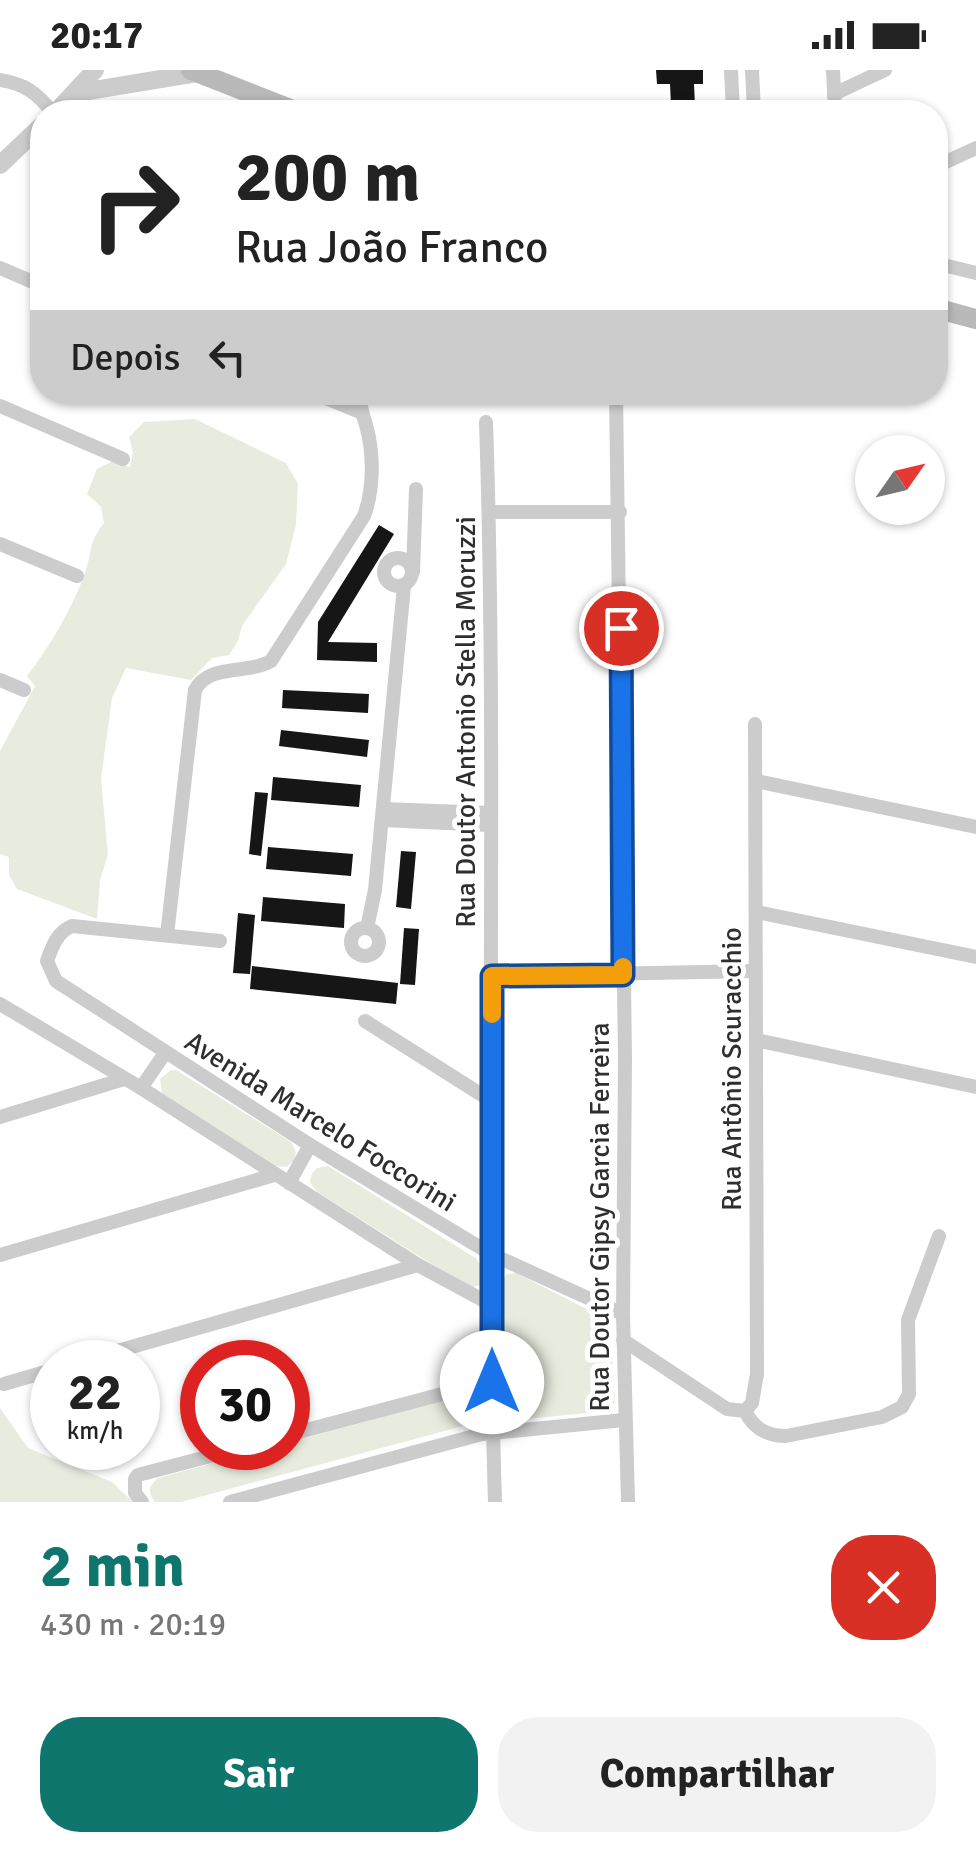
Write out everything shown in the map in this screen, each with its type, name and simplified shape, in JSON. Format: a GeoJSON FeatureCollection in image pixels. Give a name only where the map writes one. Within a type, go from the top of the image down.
{"type":"FeatureCollection","features":[{"type":"Feature","properties":{"kind":"main road"},"geometry":{"type":"LineString","coordinates":[[194,72],[267,100]]}},
{"type":"Feature","properties":{"kind":"main road"},"geometry":{"type":"LineString","coordinates":[[948,312],[976,320]]}},
{"type":"Feature","properties":{"kind":"street"},"geometry":{"type":"LineString","coordinates":[[68,100],[94,70]]}},
{"type":"Feature","properties":{"kind":"street"},"geometry":{"type":"LineString","coordinates":[[730,70],[732,100]]}},
{"type":"Feature","properties":{"kind":"street"},"geometry":{"type":"LineString","coordinates":[[752,70],[753,100]]}},
{"type":"Feature","properties":{"kind":"street"},"geometry":{"type":"LineString","coordinates":[[832,70],[834,100]]}},
{"type":"Feature","properties":{"kind":"street"},"geometry":{"type":"LineString","coordinates":[[834,94],[885,70]]}},
{"type":"Feature","properties":{"kind":"street"},"geometry":{"type":"LineString","coordinates":[[76,93],[194,72]]}},
{"type":"Feature","properties":{"kind":"street"},"geometry":{"type":"LineString","coordinates":[[0,80],[27,87],[44,100]]}},
{"type":"Feature","properties":{"kind":"street"},"geometry":{"type":"LineString","coordinates":[[0,165],[30,136]]}},
{"type":"Feature","properties":{"kind":"street"},"geometry":{"type":"LineString","coordinates":[[948,161],[976,148]]}},
{"type":"Feature","properties":{"kind":"street"},"geometry":{"type":"LineString","coordinates":[[948,266],[976,273]]}},
{"type":"Feature","properties":{"kind":"street"},"geometry":{"type":"LineString","coordinates":[[0,268],[30,281]]}},
{"type":"Feature","properties":{"kind":"street"},"geometry":{"type":"LineString","coordinates":[[343,405],[360,412]]}},
{"type":"Feature","properties":{"kind":"street"},"geometry":{"type":"LineString","coordinates":[[220,940],[167,935],[195,690],[209,674],[262,666],[271,661],[364,516],[371,489],[369,444],[360,405]]}},
{"type":"Feature","properties":{"kind":"street","name":"Rua Doutor Gipsy Garcia Ferreira"},"geometry":{"type":"LineString","coordinates":[[616,405],[623,1340],[628,1502]]}},
{"type":"Feature","properties":{"kind":"street"},"geometry":{"type":"LineString","coordinates":[[0,406],[123,460]]}},
{"type":"Feature","properties":{"kind":"street","name":"Rua Doutor Antonio Stella Moruzzi"},"geometry":{"type":"LineString","coordinates":[[486,422],[495,1502]]}},
{"type":"Feature","properties":{"kind":"street"},"geometry":{"type":"LineString","coordinates":[[367,928],[375,890],[404,586],[413,573],[416,489]]}},
{"type":"Feature","properties":{"kind":"street"},"geometry":{"type":"LineString","coordinates":[[489,512],[620,512]]}},
{"type":"Feature","properties":{"kind":"street"},"geometry":{"type":"LineString","coordinates":[[404,586],[387,582],[384,571],[414,529]]}},
{"type":"Feature","properties":{"kind":"street"},"geometry":{"type":"LineString","coordinates":[[0,544],[78,576]]}},
{"type":"Feature","properties":{"kind":"street"},"geometry":{"type":"LineString","coordinates":[[388,562],[404,559],[413,573]]}},
{"type":"Feature","properties":{"kind":"street"},"geometry":{"type":"LineString","coordinates":[[0,680],[24,690]]}},
{"type":"Feature","properties":{"kind":"street","name":"Rua Antônio Scuracchio"},"geometry":{"type":"LineString","coordinates":[[745,1412],[752,1402],[757,1374],[755,724]]}},
{"type":"Feature","properties":{"kind":"street"},"geometry":{"type":"LineString","coordinates":[[756,781],[976,826]]}},
{"type":"Feature","properties":{"kind":"street"},"geometry":{"type":"LineString","coordinates":[[382,814],[489,819]]}},
{"type":"Feature","properties":{"kind":"street"},"geometry":{"type":"LineString","coordinates":[[756,912],[976,957]]}},
{"type":"Feature","properties":{"kind":"street","name":"Avenida Marcelo Foccorini"},"geometry":{"type":"LineString","coordinates":[[167,935],[72,926],[54,943],[47,961],[56,981],[310,1145],[491,1254],[623,1314]]}},
{"type":"Feature","properties":{"kind":"street"},"geometry":{"type":"LineString","coordinates":[[492,976],[755,972]]}},
{"type":"Feature","properties":{"kind":"street"},"geometry":{"type":"LineString","coordinates":[[0,1004],[141,1088],[418,1265],[492,1305]]}},
{"type":"Feature","properties":{"kind":"street"},"geometry":{"type":"LineString","coordinates":[[365,1021],[492,1102]]}},
{"type":"Feature","properties":{"kind":"street"},"geometry":{"type":"LineString","coordinates":[[756,1040],[976,1086]]}},
{"type":"Feature","properties":{"kind":"street"},"geometry":{"type":"LineString","coordinates":[[141,1088],[165,1054]]}},
{"type":"Feature","properties":{"kind":"street"},"geometry":{"type":"LineString","coordinates":[[0,1116],[124,1079]]}},
{"type":"Feature","properties":{"kind":"street"},"geometry":{"type":"LineString","coordinates":[[289,1183],[310,1145]]}},
{"type":"Feature","properties":{"kind":"street"},"geometry":{"type":"LineString","coordinates":[[0,1254],[274,1175]]}},
{"type":"Feature","properties":{"kind":"street"},"geometry":{"type":"LineString","coordinates":[[623,1340],[728,1408],[745,1412],[750,1422],[771,1436],[882,1417],[902,1407],[909,1394],[908,1320],[939,1236]]}},
{"type":"Feature","properties":{"kind":"street"},"geometry":{"type":"LineString","coordinates":[[157,1340],[418,1265]]}},
{"type":"Feature","properties":{"kind":"street"},"geometry":{"type":"LineString","coordinates":[[4,1384],[30,1376]]}},
{"type":"Feature","properties":{"kind":"street"},"geometry":{"type":"LineString","coordinates":[[310,1429],[492,1382]]}},
{"type":"Feature","properties":{"kind":"street"},"geometry":{"type":"LineString","coordinates":[[230,1502],[493,1432],[624,1420]]}},
{"type":"Feature","properties":{"kind":"street"},"geometry":{"type":"LineString","coordinates":[[142,1502],[136,1493],[138,1475],[180,1464]]}},
{"type":"Feature","properties":{"kind":"shaded area"},"geometry":{"type":"Polygon","coordinates":[[[195,419],[286,463],[298,484],[296,525],[286,564],[242,626],[229,655],[212,658],[191,680],[126,668],[112,698],[101,779],[108,855],[100,880],[97,919],[17,889],[9,875],[9,857],[0,854],[0,751],[35,686],[27,676],[67,614],[85,573],[93,542],[104,523],[101,507],[87,494],[97,469],[111,462],[130,467],[133,452],[129,437],[144,422],[195,419]]]}},
{"type":"Feature","properties":{"kind":"shaded area"},"geometry":{"type":"Polygon","coordinates":[[[171,1070],[291,1142],[296,1152],[294,1161],[286,1167],[276,1166],[162,1093],[160,1079],[171,1070]]]}},
{"type":"Feature","properties":{"kind":"shaded area"},"geometry":{"type":"Polygon","coordinates":[[[328,1166],[477,1259],[483,1272],[481,1285],[470,1288],[317,1192],[310,1182],[312,1175],[318,1168],[328,1166]]]}},
{"type":"Feature","properties":{"kind":"shaded area"},"geometry":{"type":"Polygon","coordinates":[[[516,1273],[606,1319],[610,1325],[615,1402],[608,1411],[515,1420],[506,1413],[501,1281],[507,1274],[516,1273]]]}},
{"type":"Feature","properties":{"kind":"shaded area"},"geometry":{"type":"Polygon","coordinates":[[[470,1393],[484,1403],[484,1414],[478,1422],[310,1467],[310,1437],[470,1393]]]}},
{"type":"Feature","properties":{"kind":"shaded area"},"geometry":{"type":"Polygon","coordinates":[[[0,1408],[30,1449],[30,1470],[82,1470],[112,1482],[133,1502],[0,1502],[0,1408]]]}},
{"type":"Feature","properties":{"kind":"shaded area"},"geometry":{"type":"Polygon","coordinates":[[[188,1470],[300,1470],[181,1502],[155,1502],[150,1492],[158,1478],[188,1470]]]}},
{"type":"Feature","properties":{"kind":"building"},"geometry":{"type":"Polygon","coordinates":[[[656,70],[703,70],[703,84],[694,84],[695,100],[671,100],[670,84],[657,84],[656,70]]]}},
{"type":"Feature","properties":{"kind":"building"},"geometry":{"type":"Polygon","coordinates":[[[379,525],[394,534],[328,642],[377,643],[377,662],[317,660],[318,622],[379,525]]]}},
{"type":"Feature","properties":{"kind":"building"},"geometry":{"type":"Polygon","coordinates":[[[283,690],[369,694],[368,713],[282,708],[283,690]]]}},
{"type":"Feature","properties":{"kind":"building"},"geometry":{"type":"Polygon","coordinates":[[[281,730],[369,740],[367,757],[279,746],[281,730]]]}},
{"type":"Feature","properties":{"kind":"building"},"geometry":{"type":"Polygon","coordinates":[[[273,777],[361,785],[359,807],[271,800],[273,777]]]}},
{"type":"Feature","properties":{"kind":"building"},"geometry":{"type":"Polygon","coordinates":[[[255,792],[268,793],[261,856],[249,854],[255,792]]]}},
{"type":"Feature","properties":{"kind":"building"},"geometry":{"type":"Polygon","coordinates":[[[268,847],[353,854],[351,876],[266,869],[268,847]]]}},
{"type":"Feature","properties":{"kind":"building"},"geometry":{"type":"Polygon","coordinates":[[[401,851],[416,852],[411,909],[396,907],[401,851]]]}},
{"type":"Feature","properties":{"kind":"building"},"geometry":{"type":"Polygon","coordinates":[[[263,897],[345,904],[344,928],[261,921],[263,897]]]}},
{"type":"Feature","properties":{"kind":"building"},"geometry":{"type":"Polygon","coordinates":[[[238,913],[255,915],[250,974],[233,973],[238,913]]]}},
{"type":"Feature","properties":{"kind":"building"},"geometry":{"type":"Polygon","coordinates":[[[404,928],[419,929],[415,985],[400,984],[404,928]]]}},
{"type":"Feature","properties":{"kind":"building"},"geometry":{"type":"Polygon","coordinates":[[[252,966],[398,983],[396,1004],[250,989],[252,966]]]}},
{"type":"Feature","properties":{"kind":"slow traffic"},"geometry":{"type":"LineString","coordinates":[[492,1014],[492,976],[623,975],[623,967]]}},
{"type":"Feature","properties":{"kind":"route"},"geometry":{"type":"LineString","coordinates":[[492,1382],[492,976],[623,975],[621,628]]}}]}
